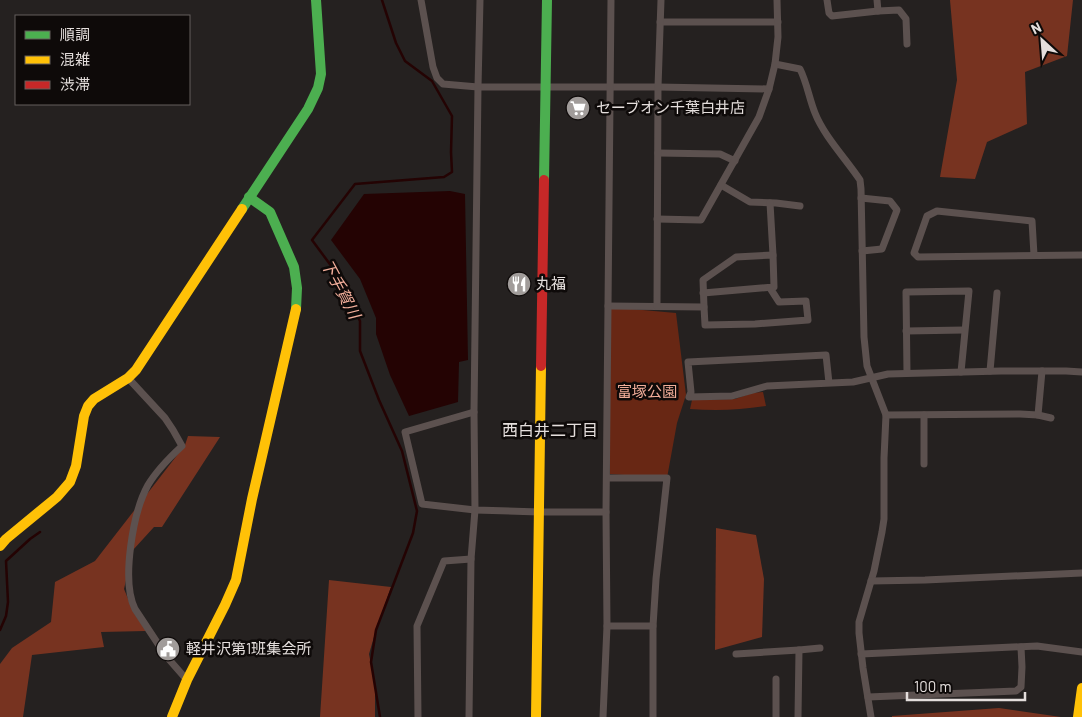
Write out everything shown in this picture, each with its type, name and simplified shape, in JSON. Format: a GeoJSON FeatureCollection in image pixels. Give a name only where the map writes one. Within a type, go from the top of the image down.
{"type":"FeatureCollection","features":[{"type":"Feature","properties":{"kind":"street"},"geometry":{"type":"LineString","coordinates":[[0,546],[57,497],[70,482],[76,466],[84,416],[88,406],[94,399],[128,378],[136,370],[308,109],[319,85],[321,74],[316,0]]}},
{"type":"Feature","properties":{"kind":"street"},"geometry":{"type":"LineString","coordinates":[[421,0],[433,67],[437,78],[443,84],[478,87],[658,86],[769,89]]}},
{"type":"Feature","properties":{"kind":"street"},"geometry":{"type":"LineString","coordinates":[[469,717],[471,560],[475,510],[474,412],[480,0]]}},
{"type":"Feature","properties":{"kind":"street"},"geometry":{"type":"LineString","coordinates":[[536,717],[547,0]]}},
{"type":"Feature","properties":{"kind":"street"},"geometry":{"type":"LineString","coordinates":[[604,717],[607,626],[606,478],[611,0]]}},
{"type":"Feature","properties":{"kind":"street"},"geometry":{"type":"LineString","coordinates":[[657,306],[658,86],[661,0]]}},
{"type":"Feature","properties":{"kind":"street"},"geometry":{"type":"LineString","coordinates":[[657,219],[701,220],[735,161],[759,117],[769,89],[775,64],[778,22],[777,0]]}},
{"type":"Feature","properties":{"kind":"street"},"geometry":{"type":"LineString","coordinates":[[827,0],[829,13],[832,16],[899,10],[906,20],[907,44]]}},
{"type":"Feature","properties":{"kind":"street"},"geometry":{"type":"LineString","coordinates":[[877,0],[878,11]]}},
{"type":"Feature","properties":{"kind":"street"},"geometry":{"type":"LineString","coordinates":[[660,22],[778,22]]}},
{"type":"Feature","properties":{"kind":"street"},"geometry":{"type":"LineString","coordinates":[[775,64],[800,69],[805,79],[815,113],[823,128],[860,180],[864,337],[867,366],[886,415],[884,519],[859,633],[862,668],[870,717]]}},
{"type":"Feature","properties":{"kind":"street"},"geometry":{"type":"LineString","coordinates":[[658,153],[720,154],[735,161]]}},
{"type":"Feature","properties":{"kind":"street"},"geometry":{"type":"LineString","coordinates":[[721,186],[750,202],[800,206]]}},
{"type":"Feature","properties":{"kind":"street"},"geometry":{"type":"LineString","coordinates":[[172,717],[187,680],[236,580],[296,308],[297,288],[294,267],[284,243],[270,212],[249,197]]}},
{"type":"Feature","properties":{"kind":"street"},"geometry":{"type":"LineString","coordinates":[[861,198],[890,201],[897,210],[882,249],[862,251]]}},
{"type":"Feature","properties":{"kind":"street"},"geometry":{"type":"LineString","coordinates":[[704,293],[774,287],[770,203]]}},
{"type":"Feature","properties":{"kind":"street"},"geometry":{"type":"LineString","coordinates":[[1034,255],[1032,221],[937,211],[927,216],[914,252],[918,257],[1082,255]]}},
{"type":"Feature","properties":{"kind":"street"},"geometry":{"type":"LineString","coordinates":[[770,288],[779,302],[806,301],[808,320],[755,324],[705,324],[703,280],[736,257],[773,255]]}},
{"type":"Feature","properties":{"kind":"street"},"geometry":{"type":"LineString","coordinates":[[907,373],[906,292],[968,291],[961,372]]}},
{"type":"Feature","properties":{"kind":"street"},"geometry":{"type":"LineString","coordinates":[[990,371],[997,293]]}},
{"type":"Feature","properties":{"kind":"street"},"geometry":{"type":"LineString","coordinates":[[608,306],[704,307]]}},
{"type":"Feature","properties":{"kind":"street"},"geometry":{"type":"LineString","coordinates":[[906,331],[964,330]]}},
{"type":"Feature","properties":{"kind":"street"},"geometry":{"type":"LineString","coordinates":[[828,383],[826,355],[688,362],[690,397],[732,396],[766,386],[853,382],[888,374],[990,371],[1082,372]]}},
{"type":"Feature","properties":{"kind":"street"},"geometry":{"type":"LineString","coordinates":[[1038,415],[1042,371]]}},
{"type":"Feature","properties":{"kind":"street"},"geometry":{"type":"LineString","coordinates":[[128,378],[165,418],[182,446],[164,463],[142,496],[130,545],[129,588],[131,601],[135,609],[166,656],[187,680]]}},
{"type":"Feature","properties":{"kind":"street"},"geometry":{"type":"LineString","coordinates":[[474,412],[404,432],[422,504],[475,510],[606,512]]}},
{"type":"Feature","properties":{"kind":"street"},"geometry":{"type":"LineString","coordinates":[[886,415],[986,413],[1038,415],[1051,418]]}},
{"type":"Feature","properties":{"kind":"street"},"geometry":{"type":"LineString","coordinates":[[924,415],[924,464]]}},
{"type":"Feature","properties":{"kind":"street"},"geometry":{"type":"LineString","coordinates":[[606,478],[667,478],[653,626],[653,717]]}},
{"type":"Feature","properties":{"kind":"street"},"geometry":{"type":"LineString","coordinates":[[418,717],[417,626],[444,561],[471,560]]}},
{"type":"Feature","properties":{"kind":"street"},"geometry":{"type":"LineString","coordinates":[[871,581],[1082,573]]}},
{"type":"Feature","properties":{"kind":"street"},"geometry":{"type":"LineString","coordinates":[[607,626],[653,626]]}},
{"type":"Feature","properties":{"kind":"street"},"geometry":{"type":"LineString","coordinates":[[861,654],[1021,646],[1037,646],[1082,652]]}},
{"type":"Feature","properties":{"kind":"street"},"geometry":{"type":"LineString","coordinates":[[868,697],[1016,691],[1021,687],[1021,646]]}},
{"type":"Feature","properties":{"kind":"street"},"geometry":{"type":"LineString","coordinates":[[736,654],[820,648]]}},
{"type":"Feature","properties":{"kind":"street"},"geometry":{"type":"LineString","coordinates":[[798,717],[799,650]]}},
{"type":"Feature","properties":{"kind":"street"},"geometry":{"type":"LineString","coordinates":[[776,679],[776,717]]}},
{"type":"Feature","properties":{"kind":"street"},"geometry":{"type":"LineString","coordinates":[[1078,717],[1082,688]]}},
{"type":"Feature","properties":{"kind":"green space","name":"富塚公園"},"geometry":{"type":"Polygon","coordinates":[[[609,307],[676,313],[686,395],[677,423],[667,478],[610,474],[609,307]]]}},
{"type":"Feature","properties":{"kind":"green space"},"geometry":{"type":"Polygon","coordinates":[[[763,392],[766,406],[728,410],[690,409],[692,400],[735,399],[752,393],[763,392]]]}},
{"type":"Feature","properties":{"kind":"shaded area"},"geometry":{"type":"Polygon","coordinates":[[[950,0],[1073,0],[1067,56],[1025,72],[1027,124],[987,142],[975,179],[940,177],[957,80],[950,0]]]}},
{"type":"Feature","properties":{"kind":"shaded area"},"geometry":{"type":"Polygon","coordinates":[[[450,191],[465,194],[468,360],[459,362],[458,402],[409,416],[390,375],[376,334],[376,318],[360,279],[331,240],[364,194],[450,191]]]}},
{"type":"Feature","properties":{"kind":"shaded area"},"geometry":{"type":"Polygon","coordinates":[[[188,436],[220,437],[162,527],[154,527],[133,550],[124,589],[134,613],[146,631],[101,632],[104,647],[32,655],[23,717],[0,717],[0,664],[12,648],[51,622],[55,582],[95,561],[185,445],[188,436]]]}},
{"type":"Feature","properties":{"kind":"shaded area"},"geometry":{"type":"Polygon","coordinates":[[[716,528],[756,535],[764,579],[762,637],[715,650],[716,528]]]}},
{"type":"Feature","properties":{"kind":"shaded area"},"geometry":{"type":"Polygon","coordinates":[[[329,580],[391,587],[369,654],[375,686],[375,717],[320,717],[329,580]]]}},
{"type":"Feature","properties":{"kind":"shaded area"},"geometry":{"type":"Polygon","coordinates":[[[999,708],[1061,717],[892,717],[892,716],[999,708]]]}},
{"type":"Feature","properties":{"kind":"waterway","name":"下手賀川"},"geometry":{"type":"LineString","coordinates":[[380,717],[371,662],[376,630],[413,533],[417,511],[402,451],[360,351],[360,321],[332,267],[312,240],[355,184],[444,177],[452,172],[452,116],[432,81],[405,61],[396,43],[382,0]]}},
{"type":"Feature","properties":{"kind":"waterway"},"geometry":{"type":"LineString","coordinates":[[0,630],[6,616],[8,602],[6,561],[40,532]]}},
{"type":"Feature","properties":{"kind":"traffic: fast"},"geometry":{"type":"LineString","coordinates":[[242,209],[308,109],[318,88],[321,74],[316,0]]}},
{"type":"Feature","properties":{"kind":"traffic: fast"},"geometry":{"type":"LineString","coordinates":[[544,180],[547,0]]}},
{"type":"Feature","properties":{"kind":"traffic: fast"},"geometry":{"type":"LineString","coordinates":[[249,197],[270,212],[294,267],[297,288],[296,309]]}},
{"type":"Feature","properties":{"kind":"traffic: slow"},"geometry":{"type":"LineString","coordinates":[[0,546],[57,497],[70,482],[76,466],[84,416],[88,406],[94,399],[128,378],[136,370],[242,209]]}},
{"type":"Feature","properties":{"kind":"traffic: slow"},"geometry":{"type":"LineString","coordinates":[[172,717],[187,680],[236,580],[252,499],[296,309]]}},
{"type":"Feature","properties":{"kind":"traffic: slow"},"geometry":{"type":"LineString","coordinates":[[536,717],[541,366]]}},
{"type":"Feature","properties":{"kind":"traffic: slow"},"geometry":{"type":"LineString","coordinates":[[1078,717],[1082,688]]}},
{"type":"Feature","properties":{"kind":"traffic: jam"},"geometry":{"type":"LineString","coordinates":[[541,366],[544,180]]}},
{"type":"Feature","properties":{"kind":"place","name":"セーブオン千葉白井店"},"geometry":{"type":"Point","coordinates":[578,108]}},
{"type":"Feature","properties":{"kind":"place","name":"丸福"},"geometry":{"type":"Point","coordinates":[519,284]}},
{"type":"Feature","properties":{"kind":"place","name":"軽井沢第1班集会所"},"geometry":{"type":"Point","coordinates":[168,649]}},
{"type":"Feature","properties":{"kind":"district","name":"西白井二丁目"},"geometry":{"type":"Point","coordinates":[550,430]}}]}
